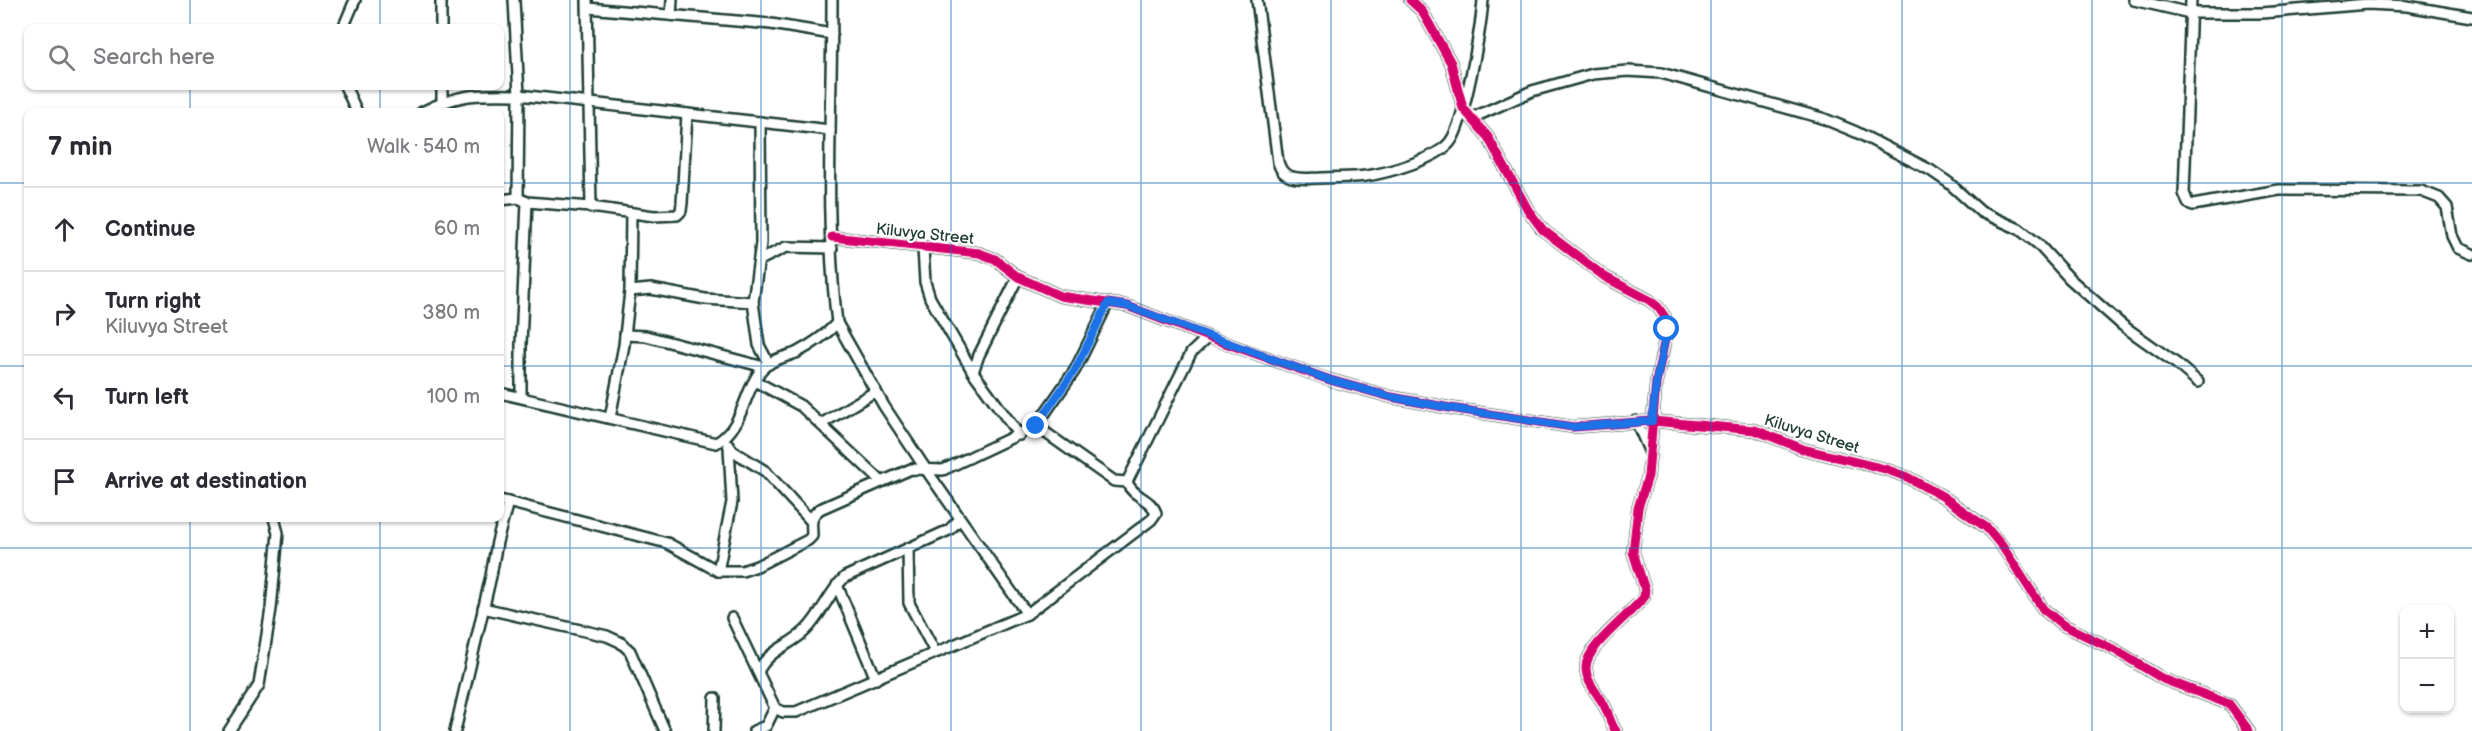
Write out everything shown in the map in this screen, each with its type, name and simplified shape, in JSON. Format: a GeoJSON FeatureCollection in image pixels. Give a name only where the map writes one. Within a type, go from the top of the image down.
{"type":"FeatureCollection","features":[{"type":"Feature","properties":{"kind":"street"},"geometry":{"type":"LineString","coordinates":[[345,24],[355,0]]}},
{"type":"Feature","properties":{"kind":"street"},"geometry":{"type":"LineString","coordinates":[[441,0],[441,24]]}},
{"type":"Feature","properties":{"kind":"street"},"geometry":{"type":"LineString","coordinates":[[514,0],[519,95],[518,198]]}},
{"type":"Feature","properties":{"kind":"street"},"geometry":{"type":"LineString","coordinates":[[671,15],[672,0]]}},
{"type":"Feature","properties":{"kind":"street"},"geometry":{"type":"LineString","coordinates":[[832,0],[830,130],[832,282],[837,323],[876,391],[927,471],[959,520],[1027,614]]}},
{"type":"Feature","properties":{"kind":"street"},"geometry":{"type":"LineString","coordinates":[[1257,0],[1278,162],[1282,171],[1289,176],[1304,178],[1366,176],[1408,165],[1444,147],[1451,141],[1463,108],[1481,24],[1483,0]]}},
{"type":"Feature","properties":{"kind":"street"},"geometry":{"type":"LineString","coordinates":[[1410,0],[1422,11],[1451,63],[1463,108],[1488,137],[1528,210],[1543,230],[1605,277],[1649,300],[1665,317],[1667,329],[1656,383],[1648,476],[1638,508],[1633,552],[1645,590],[1644,597],[1595,647],[1588,657],[1586,668],[1589,680],[1616,731]]}},
{"type":"Feature","properties":{"kind":"street"},"geometry":{"type":"LineString","coordinates":[[2134,0],[2190,13],[2262,13],[2368,4],[2432,5],[2472,17]]}},
{"type":"Feature","properties":{"kind":"street"},"geometry":{"type":"LineString","coordinates":[[2191,0],[2184,193],[2188,203],[2193,205],[2279,190],[2421,191],[2439,198],[2447,207],[2452,236],[2458,248],[2472,254]]}},
{"type":"Feature","properties":{"kind":"street"},"geometry":{"type":"LineString","coordinates":[[591,207],[588,4],[671,15],[771,24],[832,34]]}},
{"type":"Feature","properties":{"kind":"street"},"geometry":{"type":"LineString","coordinates":[[1472,118],[1532,91],[1593,74],[1628,71],[1661,73],[1822,118],[1856,132],[1930,170],[1949,183],[1981,212],[2019,229],[2038,244],[2070,279],[2122,326],[2177,364],[2198,382]]}},
{"type":"Feature","properties":{"kind":"street"},"geometry":{"type":"LineString","coordinates":[[347,90],[355,108]]}},
{"type":"Feature","properties":{"kind":"street"},"geometry":{"type":"LineString","coordinates":[[442,90],[442,108]]}},
{"type":"Feature","properties":{"kind":"street"},"geometry":{"type":"LineString","coordinates":[[430,108],[474,93],[519,95],[830,130]]}},
{"type":"Feature","properties":{"kind":"street"},"geometry":{"type":"LineString","coordinates":[[504,200],[518,198],[527,202],[591,207],[654,216],[677,215],[681,211],[687,114]]}},
{"type":"Feature","properties":{"kind":"street"},"geometry":{"type":"LineString","coordinates":[[760,122],[760,260],[753,302],[759,345],[766,365]]}},
{"type":"Feature","properties":{"kind":"street"},"geometry":{"type":"LineString","coordinates":[[521,397],[527,202]]}},
{"type":"Feature","properties":{"kind":"street"},"geometry":{"type":"LineString","coordinates":[[610,418],[625,335],[630,291],[631,213]]}},
{"type":"Feature","properties":{"kind":"street","name":"Kiluvya Street"},"geometry":{"type":"LineString","coordinates":[[832,237],[979,253],[995,259],[1018,277],[1060,296],[1127,306],[1330,380],[1391,397],[1573,427],[1652,421],[1755,430],[1803,449],[1885,469],[1907,477],[1942,496],[1987,528],[2002,546],[2043,609],[2063,626],[2115,650],[2163,679],[2229,704],[2249,731]]}},
{"type":"Feature","properties":{"kind":"street"},"geometry":{"type":"LineString","coordinates":[[760,260],[786,247],[832,248]]}},
{"type":"Feature","properties":{"kind":"street"},"geometry":{"type":"LineString","coordinates":[[923,248],[925,282],[930,298],[973,372],[1019,435]]}},
{"type":"Feature","properties":{"kind":"street"},"geometry":{"type":"LineString","coordinates":[[973,372],[979,355],[1018,277]]}},
{"type":"Feature","properties":{"kind":"street"},"geometry":{"type":"LineString","coordinates":[[630,291],[651,289],[705,299],[753,302]]}},
{"type":"Feature","properties":{"kind":"street"},"geometry":{"type":"LineString","coordinates":[[504,501],[667,543],[718,571],[742,571],[812,536],[813,514],[820,508],[911,469],[943,470],[1036,426],[1075,370],[1108,303]]}},
{"type":"Feature","properties":{"kind":"street"},"geometry":{"type":"LineString","coordinates":[[718,571],[732,502],[727,442],[755,381],[766,365],[798,352],[828,333],[837,323]]}},
{"type":"Feature","properties":{"kind":"street"},"geometry":{"type":"LineString","coordinates":[[625,335],[646,336],[766,365]]}},
{"type":"Feature","properties":{"kind":"street"},"geometry":{"type":"LineString","coordinates":[[1127,482],[1191,352],[1208,337]]}},
{"type":"Feature","properties":{"kind":"street"},"geometry":{"type":"LineString","coordinates":[[755,381],[801,406],[881,481]]}},
{"type":"Feature","properties":{"kind":"street"},"geometry":{"type":"LineString","coordinates":[[821,424],[876,391]]}},
{"type":"Feature","properties":{"kind":"street"},"geometry":{"type":"LineString","coordinates":[[504,394],[709,442],[727,442],[765,471],[811,521]]}},
{"type":"Feature","properties":{"kind":"street"},"geometry":{"type":"LineString","coordinates":[[1636,421],[1650,453]]}},
{"type":"Feature","properties":{"kind":"street"},"geometry":{"type":"LineString","coordinates":[[1036,426],[1114,481],[1127,482]]}},
{"type":"Feature","properties":{"kind":"street"},"geometry":{"type":"LineString","coordinates":[[732,618],[775,708],[783,712],[796,712],[1027,614],[1151,520],[1156,513],[1154,507],[1134,493],[1127,482]]}},
{"type":"Feature","properties":{"kind":"street"},"geometry":{"type":"LineString","coordinates":[[758,672],[773,652],[805,632],[817,619],[837,585],[845,577],[949,530],[959,520]]}},
{"type":"Feature","properties":{"kind":"street"},"geometry":{"type":"LineString","coordinates":[[229,731],[259,685],[272,598],[278,533],[275,522]]}},
{"type":"Feature","properties":{"kind":"street"},"geometry":{"type":"LineString","coordinates":[[455,731],[500,522]]}},
{"type":"Feature","properties":{"kind":"street"},"geometry":{"type":"LineString","coordinates":[[908,548],[909,603],[935,652]]}},
{"type":"Feature","properties":{"kind":"street"},"geometry":{"type":"LineString","coordinates":[[837,585],[876,679]]}},
{"type":"Feature","properties":{"kind":"street"},"geometry":{"type":"LineString","coordinates":[[483,608],[607,636],[620,642],[630,651],[665,731]]}},
{"type":"Feature","properties":{"kind":"street"},"geometry":{"type":"LineString","coordinates":[[714,731],[715,698]]}},
{"type":"Feature","properties":{"kind":"street"},"geometry":{"type":"LineString","coordinates":[[754,731],[766,726],[775,708]]}},
{"type":"Feature","properties":{"kind":"street"},"geometry":{"type":"LineString","coordinates":[[2238,731],[2241,720]]}},
{"type":"Feature","properties":{"kind":"cycle path"},"geometry":{"type":"LineString","coordinates":[[1410,0],[1422,11],[1451,63],[1463,108],[1488,137],[1528,210],[1543,230],[1605,277],[1649,300],[1665,317],[1667,329],[1656,383],[1648,476],[1638,508],[1633,552],[1645,590],[1644,597],[1600,641],[1593,650],[1586,668],[1590,683],[1604,705],[1616,731]]}},
{"type":"Feature","properties":{"kind":"cycle path"},"geometry":{"type":"LineString","coordinates":[[832,237],[979,253],[995,259],[1018,277],[1060,296],[1127,306],[1330,380],[1391,397],[1573,427],[1652,421],[1755,430],[1803,449],[1885,469],[1907,477],[1942,496],[1987,528],[2002,546],[2043,609],[2063,625],[2115,650],[2163,679],[2229,704],[2249,731]]}},
{"type":"Feature","properties":{"kind":"route"},"geometry":{"type":"LineString","coordinates":[[1036,426],[1075,370],[1108,303],[1127,306],[1330,380],[1391,397],[1543,424],[1573,427],[1599,423],[1652,421],[1656,383],[1667,329]]}}]}
